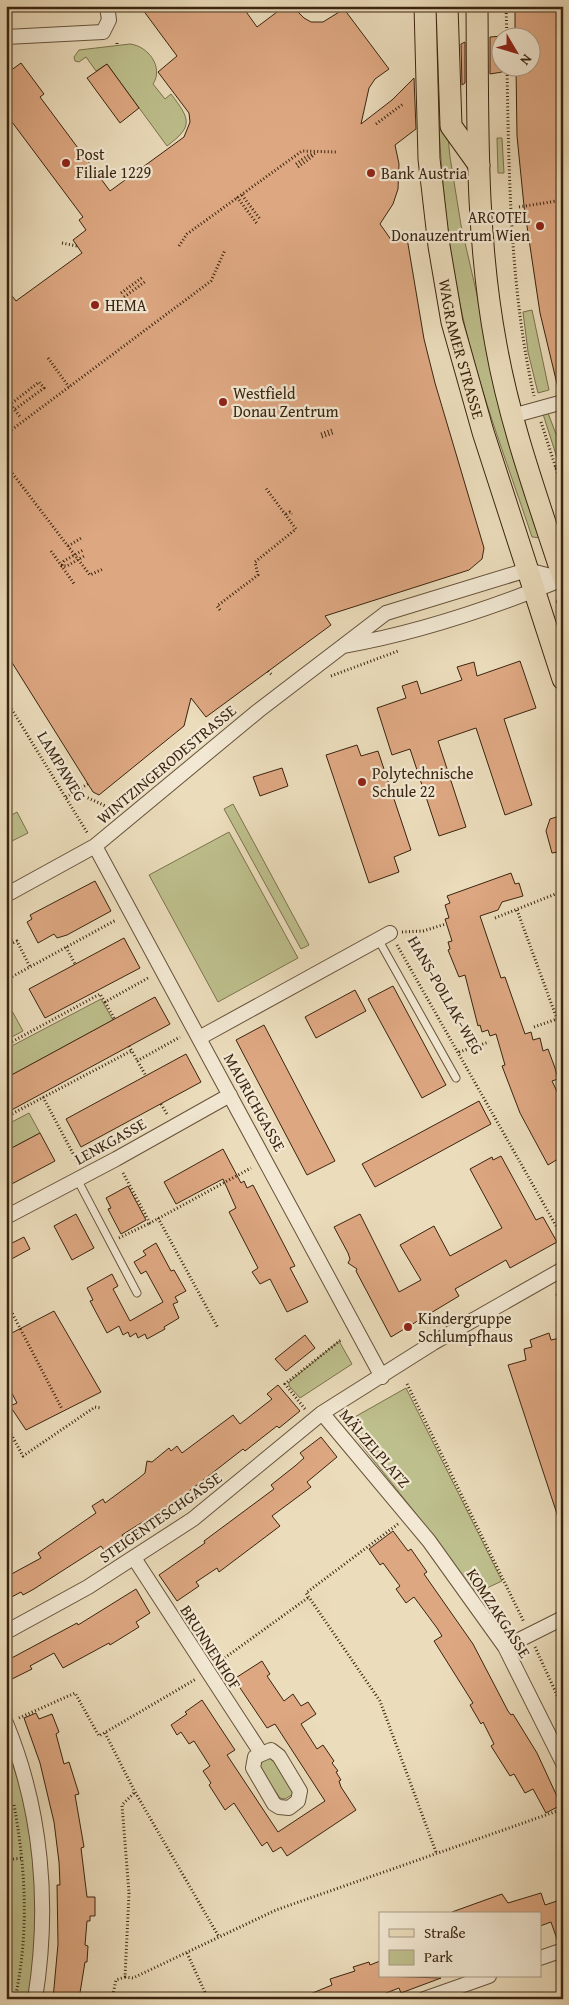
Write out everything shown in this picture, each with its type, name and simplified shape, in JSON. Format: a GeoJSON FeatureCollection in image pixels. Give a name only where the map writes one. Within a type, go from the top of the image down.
{"type":"FeatureCollection","features":[{"type":"Feature","properties":{"kind":"main road","name":"WAGRAMER STRASSE"},"geometry":{"type":"LineString","coordinates":[[425,6],[429,159],[445,284],[462,360],[563,679]]}},
{"type":"Feature","properties":{"kind":"main road"},"geometry":{"type":"LineString","coordinates":[[448,6],[451,126],[479,165]]}},
{"type":"Feature","properties":{"kind":"main road","name":"WAGRAMER STRASSE"},"geometry":{"type":"LineString","coordinates":[[477,6],[479,165],[483,243],[489,303],[501,371],[512,416],[563,578]]}},
{"type":"Feature","properties":{"kind":"street"},"geometry":{"type":"LineString","coordinates":[[6,37],[103,32],[109,20],[107,6]]}},
{"type":"Feature","properties":{"kind":"street"},"geometry":{"type":"LineString","coordinates":[[512,416],[563,402]]}},
{"type":"Feature","properties":{"kind":"street"},"geometry":{"type":"LineString","coordinates":[[528,570],[563,578]]}},
{"type":"Feature","properties":{"kind":"street","name":"WINTZINGERODESTRASSE"},"geometry":{"type":"LineString","coordinates":[[6,895],[95,846],[258,711],[340,646],[386,613],[528,570]]}},
{"type":"Feature","properties":{"kind":"street","name":"WINTZINGERODESTRASSE"},"geometry":{"type":"LineString","coordinates":[[340,646],[387,638],[536,597],[563,578]]}},
{"type":"Feature","properties":{"kind":"street","name":"MAURICHGASSE"},"geometry":{"type":"LineString","coordinates":[[95,846],[382,1377]]}},
{"type":"Feature","properties":{"kind":"street"},"geometry":{"type":"LineString","coordinates":[[199,1038],[384,936]]}},
{"type":"Feature","properties":{"kind":"street","name":"LENKGASSE"},"geometry":{"type":"LineString","coordinates":[[6,1217],[230,1095]]}},
{"type":"Feature","properties":{"kind":"street","name":"MÄLZELPLATZ"},"geometry":{"type":"LineString","coordinates":[[409,1515],[315,1413],[382,1377],[433,1343],[563,1269]]}},
{"type":"Feature","properties":{"kind":"street","name":"STEIGENTESCHGASSE"},"geometry":{"type":"LineString","coordinates":[[6,1632],[44,1613],[134,1558],[206,1508],[315,1413]]}},
{"type":"Feature","properties":{"kind":"street","name":"KOMZAKGASSE"},"geometry":{"type":"LineString","coordinates":[[409,1515],[504,1647],[563,1763]]}},
{"type":"Feature","properties":{"kind":"street","name":"BRUNNENHOF"},"geometry":{"type":"LineString","coordinates":[[134,1558],[206,1672],[261,1753]]}},
{"type":"Feature","properties":{"kind":"street"},"geometry":{"type":"LineString","coordinates":[[504,1647],[563,1618]]}},
{"type":"Feature","properties":{"kind":"street"},"geometry":{"type":"LineString","coordinates":[[7,1724],[30,1798],[40,1856],[42,1930],[35,1999]]}},
{"type":"Feature","properties":{"kind":"street"},"geometry":{"type":"LineString","coordinates":[[542,1957],[563,1950]]}},
{"type":"Feature","properties":{"kind":"street"},"geometry":{"type":"LineString","coordinates":[[424,1999],[483,1978]]}},
{"type":"Feature","properties":{"kind":"lane"},"geometry":{"type":"LineString","coordinates":[[384,936],[456,1078]]}},
{"type":"Feature","properties":{"kind":"lane"},"geometry":{"type":"LineString","coordinates":[[77,1179],[137,1293]]}},
{"type":"Feature","properties":{"kind":"path"},"geometry":{"type":"LineString","coordinates":[[506,6],[507,28]]}},
{"type":"Feature","properties":{"kind":"path"},"geometry":{"type":"LineString","coordinates":[[508,78],[509,176],[522,346],[537,409],[563,490]]}},
{"type":"Feature","properties":{"kind":"path"},"geometry":{"type":"LineString","coordinates":[[376,124],[403,104]]}},
{"type":"Feature","properties":{"kind":"path"},"geometry":{"type":"LineString","coordinates":[[179,246],[187,234],[302,151],[316,153],[336,152]]}},
{"type":"Feature","properties":{"kind":"path"},"geometry":{"type":"LineString","coordinates":[[297,165],[307,156],[316,153]]}},
{"type":"Feature","properties":{"kind":"path"},"geometry":{"type":"LineString","coordinates":[[247,188],[259,179]]}},
{"type":"Feature","properties":{"kind":"path"},"geometry":{"type":"LineString","coordinates":[[242,194],[260,220]]}},
{"type":"Feature","properties":{"kind":"path"},"geometry":{"type":"LineString","coordinates":[[236,196],[258,225]]}},
{"type":"Feature","properties":{"kind":"path"},"geometry":{"type":"LineString","coordinates":[[519,207],[563,200]]}},
{"type":"Feature","properties":{"kind":"path"},"geometry":{"type":"LineString","coordinates":[[62,243],[77,246]]}},
{"type":"Feature","properties":{"kind":"path"},"geometry":{"type":"LineString","coordinates":[[6,434],[211,281],[225,250]]}},
{"type":"Feature","properties":{"kind":"path"},"geometry":{"type":"LineString","coordinates":[[121,293],[142,277]]}},
{"type":"Feature","properties":{"kind":"path"},"geometry":{"type":"LineString","coordinates":[[124,297],[146,281]]}},
{"type":"Feature","properties":{"kind":"path"},"geometry":{"type":"LineString","coordinates":[[48,358],[69,387]]}},
{"type":"Feature","properties":{"kind":"path"},"geometry":{"type":"LineString","coordinates":[[6,394],[12,403],[40,382],[44,388],[14,410]]}},
{"type":"Feature","properties":{"kind":"path"},"geometry":{"type":"LineString","coordinates":[[6,399],[21,418]]}},
{"type":"Feature","properties":{"kind":"path"},"geometry":{"type":"LineString","coordinates":[[321,435],[333,431]]}},
{"type":"Feature","properties":{"kind":"path"},"geometry":{"type":"LineString","coordinates":[[6,465],[90,575],[103,569]]}},
{"type":"Feature","properties":{"kind":"path"},"geometry":{"type":"LineString","coordinates":[[555,468],[563,465]]}},
{"type":"Feature","properties":{"kind":"path"},"geometry":{"type":"LineString","coordinates":[[220,610],[217,606],[258,575],[255,562],[296,529],[265,487]]}},
{"type":"Feature","properties":{"kind":"path"},"geometry":{"type":"LineString","coordinates":[[270,491],[287,515],[290,512],[292,514]]}},
{"type":"Feature","properties":{"kind":"path"},"geometry":{"type":"LineString","coordinates":[[68,546],[83,537]]}},
{"type":"Feature","properties":{"kind":"path"},"geometry":{"type":"LineString","coordinates":[[61,566],[64,561],[83,550]]}},
{"type":"Feature","properties":{"kind":"path"},"geometry":{"type":"LineString","coordinates":[[50,551],[75,585]]}},
{"type":"Feature","properties":{"kind":"path"},"geometry":{"type":"LineString","coordinates":[[61,566],[67,566],[86,555]]}},
{"type":"Feature","properties":{"kind":"path"},"geometry":{"type":"LineString","coordinates":[[536,597],[563,601]]}},
{"type":"Feature","properties":{"kind":"path"},"geometry":{"type":"LineString","coordinates":[[326,679],[332,675],[407,648]]}},
{"type":"Feature","properties":{"kind":"path"},"geometry":{"type":"LineString","coordinates":[[268,671],[272,675]]}},
{"type":"Feature","properties":{"kind":"path","name":"LAMPAWEG"},"geometry":{"type":"LineString","coordinates":[[6,700],[95,846]]}},
{"type":"Feature","properties":{"kind":"path"},"geometry":{"type":"LineString","coordinates":[[66,797],[88,784]]}},
{"type":"Feature","properties":{"kind":"path"},"geometry":{"type":"LineString","coordinates":[[75,792],[110,808]]}},
{"type":"Feature","properties":{"kind":"path"},"geometry":{"type":"LineString","coordinates":[[495,918],[563,891]]}},
{"type":"Feature","properties":{"kind":"path"},"geometry":{"type":"LineString","coordinates":[[517,910],[557,1019]]}},
{"type":"Feature","properties":{"kind":"path"},"geometry":{"type":"LineString","coordinates":[[6,980],[116,920]]}},
{"type":"Feature","properties":{"kind":"path"},"geometry":{"type":"LineString","coordinates":[[384,936],[422,931],[446,924]]}},
{"type":"Feature","properties":{"kind":"path"},"geometry":{"type":"LineString","coordinates":[[6,931],[13,943],[17,941],[30,967]]}},
{"type":"Feature","properties":{"kind":"path","name":"HANS-POLLAK-WEG"},"geometry":{"type":"LineString","coordinates":[[384,936],[458,1052],[563,1238]]}},
{"type":"Feature","properties":{"kind":"path"},"geometry":{"type":"LineString","coordinates":[[66,947],[76,964]]}},
{"type":"Feature","properties":{"kind":"path"},"geometry":{"type":"LineString","coordinates":[[105,1002],[148,978]]}},
{"type":"Feature","properties":{"kind":"path"},"geometry":{"type":"LineString","coordinates":[[92,993],[94,997]]}},
{"type":"Feature","properties":{"kind":"path"},"geometry":{"type":"LineString","coordinates":[[6,1045],[100,994],[114,1020]]}},
{"type":"Feature","properties":{"kind":"path"},"geometry":{"type":"LineString","coordinates":[[534,1027],[557,1019],[563,1020]]}},
{"type":"Feature","properties":{"kind":"path"},"geometry":{"type":"LineString","coordinates":[[137,1061],[180,1037]]}},
{"type":"Feature","properties":{"kind":"path"},"geometry":{"type":"LineString","coordinates":[[458,1052],[489,1042]]}},
{"type":"Feature","properties":{"kind":"path"},"geometry":{"type":"LineString","coordinates":[[129,1046],[146,1076]]}},
{"type":"Feature","properties":{"kind":"path"},"geometry":{"type":"LineString","coordinates":[[6,1117],[131,1051]]}},
{"type":"Feature","properties":{"kind":"path"},"geometry":{"type":"LineString","coordinates":[[43,1097],[79,1164]]}},
{"type":"Feature","properties":{"kind":"path"},"geometry":{"type":"LineString","coordinates":[[161,1104],[168,1117]]}},
{"type":"Feature","properties":{"kind":"path"},"geometry":{"type":"LineString","coordinates":[[110,1243],[250,1168]]}},
{"type":"Feature","properties":{"kind":"path"},"geometry":{"type":"LineString","coordinates":[[123,1173],[150,1223]]}},
{"type":"Feature","properties":{"kind":"path"},"geometry":{"type":"LineString","coordinates":[[158,1218],[218,1328]]}},
{"type":"Feature","properties":{"kind":"path"},"geometry":{"type":"LineString","coordinates":[[557,1294],[563,1311]]}},
{"type":"Feature","properties":{"kind":"path"},"geometry":{"type":"LineString","coordinates":[[6,1308],[9,1307],[62,1409]]}},
{"type":"Feature","properties":{"kind":"path"},"geometry":{"type":"LineString","coordinates":[[315,1413],[285,1384],[342,1339]]}},
{"type":"Feature","properties":{"kind":"path"},"geometry":{"type":"LineString","coordinates":[[407,1384],[420,1414],[524,1623]]}},
{"type":"Feature","properties":{"kind":"path"},"geometry":{"type":"LineString","coordinates":[[6,1425],[23,1456],[95,1407],[101,1408]]}},
{"type":"Feature","properties":{"kind":"path"},"geometry":{"type":"LineString","coordinates":[[409,1515],[306,1593],[380,1701],[436,1852]]}},
{"type":"Feature","properties":{"kind":"path"},"geometry":{"type":"LineString","coordinates":[[7,1724],[75,1693],[99,1736],[206,1672],[309,1597]]}},
{"type":"Feature","properties":{"kind":"path"},"geometry":{"type":"LineString","coordinates":[[534,1645],[563,1708]]}},
{"type":"Feature","properties":{"kind":"path"},"geometry":{"type":"LineString","coordinates":[[105,1733],[135,1792],[220,1937]]}},
{"type":"Feature","properties":{"kind":"path"},"geometry":{"type":"LineString","coordinates":[[125,1977],[129,1893],[122,1806],[135,1792]]}},
{"type":"Feature","properties":{"kind":"path"},"geometry":{"type":"LineString","coordinates":[[14,1801],[26,1898],[24,1947],[15,1999]]}},
{"type":"Feature","properties":{"kind":"path"},"geometry":{"type":"LineString","coordinates":[[112,1999],[116,1980],[125,1977],[133,1978],[276,1910],[436,1852],[563,1809]]}},
{"type":"Feature","properties":{"kind":"path"},"geometry":{"type":"LineString","coordinates":[[187,1953],[208,1999]]}},
{"type":"Feature","properties":{"kind":"green space"},"geometry":{"type":"Polygon","coordinates":[[[130,44],[143,49],[152,58],[157,71],[153,84],[165,99],[171,94],[185,116],[186,122],[182,133],[167,146],[107,64],[96,71],[86,57],[79,62],[75,61],[74,57],[79,50],[130,44]]]}},
{"type":"Feature","properties":{"kind":"green space"},"geometry":{"type":"Polygon","coordinates":[[[437,96],[444,96],[450,157],[461,225],[482,317],[542,538],[532,537],[473,359],[454,274],[447,223],[437,96]]]}},
{"type":"Feature","properties":{"kind":"green space"},"geometry":{"type":"Polygon","coordinates":[[[497,138],[502,138],[504,173],[498,173],[497,138]]]}},
{"type":"Feature","properties":{"kind":"green space"},"geometry":{"type":"Polygon","coordinates":[[[532,310],[549,390],[538,393],[528,352],[523,312],[532,310]]]}},
{"type":"Feature","properties":{"kind":"green space"},"geometry":{"type":"Polygon","coordinates":[[[548,413],[556,434],[563,433],[563,462],[559,464],[543,414],[548,413]]]}},
{"type":"Feature","properties":{"kind":"green space"},"geometry":{"type":"Polygon","coordinates":[[[233,804],[309,945],[301,949],[224,809],[233,804]]]}},
{"type":"Feature","properties":{"kind":"green space"},"geometry":{"type":"Polygon","coordinates":[[[17,812],[28,833],[6,844],[6,818],[17,812]]]}},
{"type":"Feature","properties":{"kind":"green space"},"geometry":{"type":"Polygon","coordinates":[[[229,832],[298,958],[218,1002],[149,875],[229,832]]]}},
{"type":"Feature","properties":{"kind":"green space"},"geometry":{"type":"Polygon","coordinates":[[[101,999],[113,1020],[6,1078],[6,1049],[101,999]]]}},
{"type":"Feature","properties":{"kind":"green space"},"geometry":{"type":"Polygon","coordinates":[[[6,1000],[23,1031],[6,1040],[6,1000]]]}},
{"type":"Feature","properties":{"kind":"green space"},"geometry":{"type":"Polygon","coordinates":[[[29,1113],[40,1133],[6,1151],[6,1125],[29,1113]]]}},
{"type":"Feature","properties":{"kind":"green space"},"geometry":{"type":"Polygon","coordinates":[[[339,1341],[352,1364],[300,1398],[289,1386],[289,1382],[339,1341]]]}},
{"type":"Feature","properties":{"kind":"green space"},"geometry":{"type":"Polygon","coordinates":[[[406,1388],[502,1581],[474,1594],[436,1539],[344,1423],[406,1388]]]}},
{"type":"Feature","properties":{"kind":"green space"},"geometry":{"type":"Polygon","coordinates":[[[6,1738],[26,1809],[37,1882],[37,1930],[29,1999],[6,1999],[6,1738]]]}},
{"type":"Feature","properties":{"kind":"green space"},"geometry":{"type":"Polygon","coordinates":[[[269,1757],[273,1759],[294,1790],[293,1794],[285,1799],[280,1798],[259,1767],[269,1757]]]}},
{"type":"Feature","properties":{"kind":"building","name":"Westfield Donau Zentrum"},"geometry":{"type":"Polygon","coordinates":[[[140,6],[242,6],[257,27],[285,6],[292,6],[311,22],[323,22],[344,9],[389,69],[375,79],[369,88],[361,124],[392,100],[414,78],[416,129],[395,145],[399,164],[398,189],[393,204],[380,224],[392,241],[407,238],[424,339],[435,383],[484,548],[482,559],[469,570],[325,616],[331,625],[206,717],[191,698],[184,726],[99,795],[93,792],[6,653],[6,288],[16,301],[82,253],[73,240],[86,230],[79,220],[83,217],[6,114],[6,74],[21,63],[44,94],[40,97],[110,191],[184,137],[190,122],[189,113],[158,72],[177,56],[140,6]]]}},
{"type":"Feature","properties":{"kind":"building"},"geometry":{"type":"Polygon","coordinates":[[[515,6],[563,6],[563,387],[558,388],[540,313],[524,206],[517,136],[516,78],[542,78],[542,28],[515,28],[515,6]]]}},
{"type":"Feature","properties":{"kind":"building"},"geometry":{"type":"Polygon","coordinates":[[[490,37],[492,37],[492,74],[490,74],[490,37]]]}},
{"type":"Feature","properties":{"kind":"building"},"geometry":{"type":"Polygon","coordinates":[[[465,42],[465,83],[462,85],[461,44],[465,42]]]}},
{"type":"Feature","properties":{"kind":"building"},"geometry":{"type":"Polygon","coordinates":[[[107,64],[139,108],[120,123],[87,78],[107,64]]]}},
{"type":"Feature","properties":{"kind":"building","name":"Polytechnische Schule 22"},"geometry":{"type":"Polygon","coordinates":[[[520,661],[536,708],[504,719],[532,805],[505,815],[476,728],[438,741],[466,827],[439,836],[410,749],[392,755],[377,708],[406,698],[402,686],[417,681],[421,694],[462,680],[457,667],[474,662],[477,676],[520,661]]]}},
{"type":"Feature","properties":{"kind":"building"},"geometry":{"type":"Polygon","coordinates":[[[357,745],[361,756],[378,751],[411,850],[394,857],[399,872],[369,883],[326,755],[357,745]]]}},
{"type":"Feature","properties":{"kind":"building"},"geometry":{"type":"Polygon","coordinates":[[[282,768],[288,786],[260,796],[253,777],[282,768]]]}},
{"type":"Feature","properties":{"kind":"building"},"geometry":{"type":"Polygon","coordinates":[[[563,815],[563,851],[552,853],[546,831],[550,819],[563,815]]]}},
{"type":"Feature","properties":{"kind":"building"},"geometry":{"type":"Polygon","coordinates":[[[511,873],[515,884],[519,883],[523,896],[502,902],[498,910],[480,916],[501,978],[505,977],[525,1034],[531,1032],[533,1040],[540,1038],[543,1051],[548,1049],[555,1068],[558,1079],[552,1081],[563,1104],[563,1156],[548,1165],[520,1113],[502,1066],[505,1065],[496,1034],[490,1036],[488,1030],[482,1032],[480,1025],[478,1026],[465,975],[459,977],[448,950],[450,949],[448,942],[452,941],[445,919],[449,918],[445,905],[450,903],[447,896],[511,873]]]}},
{"type":"Feature","properties":{"kind":"building"},"geometry":{"type":"Polygon","coordinates":[[[95,881],[111,911],[67,935],[57,938],[54,934],[38,943],[27,922],[32,919],[30,915],[95,881]]]}},
{"type":"Feature","properties":{"kind":"building"},"geometry":{"type":"Polygon","coordinates":[[[124,938],[140,968],[45,1018],[29,989],[124,938]]]}},
{"type":"Feature","properties":{"kind":"building"},"geometry":{"type":"Polygon","coordinates":[[[393,986],[446,1085],[422,1098],[368,999],[393,986]]]}},
{"type":"Feature","properties":{"kind":"building"},"geometry":{"type":"Polygon","coordinates":[[[355,990],[366,1011],[316,1038],[305,1017],[355,990]]]}},
{"type":"Feature","properties":{"kind":"building"},"geometry":{"type":"Polygon","coordinates":[[[155,997],[170,1024],[6,1113],[6,1078],[155,997]]]}},
{"type":"Feature","properties":{"kind":"building"},"geometry":{"type":"Polygon","coordinates":[[[264,1025],[335,1161],[307,1175],[236,1040],[264,1025]]]}},
{"type":"Feature","properties":{"kind":"building"},"geometry":{"type":"Polygon","coordinates":[[[186,1054],[201,1082],[81,1147],[66,1119],[186,1054]]]}},
{"type":"Feature","properties":{"kind":"building"},"geometry":{"type":"Polygon","coordinates":[[[479,1101],[491,1124],[375,1187],[362,1164],[479,1101]]]}},
{"type":"Feature","properties":{"kind":"building"},"geometry":{"type":"Polygon","coordinates":[[[40,1133],[55,1161],[6,1187],[6,1151],[40,1133]]]}},
{"type":"Feature","properties":{"kind":"building"},"geometry":{"type":"Polygon","coordinates":[[[223,1149],[241,1183],[244,1181],[247,1188],[253,1185],[295,1266],[290,1268],[308,1302],[287,1312],[270,1279],[260,1284],[252,1272],[258,1268],[229,1212],[236,1208],[223,1179],[176,1204],[164,1182],[223,1149]]]}},
{"type":"Feature","properties":{"kind":"building"},"geometry":{"type":"Polygon","coordinates":[[[501,1156],[536,1220],[543,1217],[557,1242],[510,1268],[506,1260],[455,1289],[459,1296],[391,1337],[356,1271],[357,1269],[348,1263],[350,1259],[348,1253],[334,1227],[360,1214],[399,1292],[421,1280],[400,1245],[434,1226],[450,1256],[502,1228],[470,1169],[492,1157],[493,1160],[501,1156]]]}},
{"type":"Feature","properties":{"kind":"building"},"geometry":{"type":"Polygon","coordinates":[[[128,1186],[146,1220],[121,1234],[108,1209],[111,1208],[106,1198],[128,1186]]]}},
{"type":"Feature","properties":{"kind":"building"},"geometry":{"type":"Polygon","coordinates":[[[76,1214],[94,1248],[72,1260],[54,1226],[76,1214]]]}},
{"type":"Feature","properties":{"kind":"building"},"geometry":{"type":"Polygon","coordinates":[[[24,1237],[30,1249],[6,1262],[6,1246],[24,1237]]]}},
{"type":"Feature","properties":{"kind":"building"},"geometry":{"type":"Polygon","coordinates":[[[156,1243],[171,1271],[174,1270],[186,1291],[175,1297],[178,1302],[173,1304],[179,1318],[164,1327],[165,1329],[147,1339],[145,1334],[138,1338],[136,1333],[130,1337],[128,1332],[123,1335],[119,1326],[107,1333],[90,1301],[93,1300],[87,1288],[112,1274],[118,1286],[113,1289],[130,1321],[163,1302],[146,1271],[141,1274],[134,1262],[146,1255],[143,1251],[156,1243]]]}},
{"type":"Feature","properties":{"kind":"building"},"geometry":{"type":"Polygon","coordinates":[[[54,1311],[101,1392],[26,1430],[10,1406],[17,1403],[6,1382],[6,1336],[54,1311]]]}},
{"type":"Feature","properties":{"kind":"building"},"geometry":{"type":"Polygon","coordinates":[[[549,1333],[551,1340],[560,1338],[563,1345],[563,1523],[560,1523],[508,1365],[526,1360],[524,1349],[532,1347],[530,1340],[549,1333]]]}},
{"type":"Feature","properties":{"kind":"building"},"geometry":{"type":"Polygon","coordinates":[[[305,1335],[315,1348],[286,1371],[275,1359],[305,1335]]]}},
{"type":"Feature","properties":{"kind":"building"},"geometry":{"type":"Polygon","coordinates":[[[278,1385],[300,1411],[279,1428],[277,1426],[245,1451],[243,1449],[179,1499],[122,1535],[124,1538],[104,1550],[101,1546],[34,1589],[23,1595],[21,1592],[6,1600],[6,1577],[41,1558],[38,1553],[96,1513],[92,1506],[103,1499],[105,1503],[139,1478],[145,1473],[147,1461],[152,1462],[169,1448],[171,1451],[177,1446],[182,1453],[233,1415],[240,1424],[272,1399],[267,1394],[278,1385]]]}},
{"type":"Feature","properties":{"kind":"building"},"geometry":{"type":"Polygon","coordinates":[[[321,1437],[337,1457],[307,1482],[311,1487],[272,1516],[280,1526],[219,1572],[217,1568],[196,1582],[199,1586],[177,1601],[159,1575],[205,1543],[204,1541],[274,1489],[271,1485],[304,1458],[300,1453],[321,1437]]]}},
{"type":"Feature","properties":{"kind":"building"},"geometry":{"type":"Polygon","coordinates":[[[393,1531],[408,1551],[411,1549],[427,1572],[424,1574],[473,1644],[508,1711],[511,1715],[513,1714],[537,1753],[561,1805],[546,1813],[533,1789],[525,1793],[514,1774],[510,1776],[491,1746],[494,1744],[483,1722],[481,1724],[470,1705],[473,1703],[434,1641],[442,1636],[414,1597],[406,1603],[396,1589],[400,1586],[383,1563],[380,1565],[369,1549],[393,1531]]]}},
{"type":"Feature","properties":{"kind":"building"},"geometry":{"type":"Polygon","coordinates":[[[136,1589],[150,1613],[136,1622],[139,1627],[110,1645],[109,1643],[63,1668],[54,1653],[30,1666],[32,1669],[6,1682],[6,1661],[77,1623],[78,1625],[136,1589]]]}},
{"type":"Feature","properties":{"kind":"building"},"geometry":{"type":"Polygon","coordinates":[[[262,1661],[270,1674],[267,1676],[284,1701],[293,1694],[301,1706],[308,1702],[316,1714],[301,1724],[317,1749],[323,1745],[334,1761],[332,1763],[338,1771],[336,1772],[341,1780],[339,1781],[341,1787],[356,1810],[287,1856],[281,1847],[273,1852],[267,1842],[262,1846],[234,1803],[225,1810],[209,1785],[211,1783],[203,1771],[210,1766],[194,1741],[189,1744],[181,1732],[177,1735],[171,1725],[202,1700],[235,1750],[227,1755],[278,1832],[325,1801],[275,1724],[267,1728],[234,1679],[262,1661]]]}},
{"type":"Feature","properties":{"kind":"building"},"geometry":{"type":"Polygon","coordinates":[[[36,1713],[39,1719],[52,1714],[59,1732],[56,1734],[64,1764],[69,1762],[79,1794],[75,1795],[84,1847],[81,1848],[87,1897],[95,1897],[95,1916],[90,1916],[90,1921],[87,1921],[85,1945],[88,1946],[87,1962],[85,1962],[79,1999],[53,1999],[58,1944],[57,1885],[60,1885],[59,1862],[54,1822],[40,1763],[24,1718],[36,1713]]]}},
{"type":"Feature","properties":{"kind":"building"},"geometry":{"type":"Polygon","coordinates":[[[541,1893],[545,1905],[563,1899],[563,1941],[558,1942],[551,1922],[542,1925],[542,1912],[452,1912],[502,1894],[508,1903],[541,1893]]]}},
{"type":"Feature","properties":{"kind":"building"},"geometry":{"type":"Polygon","coordinates":[[[379,1961],[379,1978],[441,1978],[401,1993],[399,1988],[371,1999],[298,1999],[332,1985],[330,1979],[355,1971],[353,1967],[369,1962],[370,1965],[379,1961]]]}},
{"type":"Feature","properties":{"kind":"place","name":"Post Filiale 1229"},"geometry":{"type":"Point","coordinates":[66,163]}},
{"type":"Feature","properties":{"kind":"place","name":"Bank Austria"},"geometry":{"type":"Point","coordinates":[371,173]}},
{"type":"Feature","properties":{"kind":"place","name":"ARCOTEL Donauzentrum Wien"},"geometry":{"type":"Point","coordinates":[540,226]}},
{"type":"Feature","properties":{"kind":"place","name":"HEMA"},"geometry":{"type":"Point","coordinates":[95,305]}},
{"type":"Feature","properties":{"kind":"place","name":"Westfield Donau Zentrum"},"geometry":{"type":"Point","coordinates":[223,402]}},
{"type":"Feature","properties":{"kind":"place","name":"Polytechnische Schule 22"},"geometry":{"type":"Point","coordinates":[362,782]}},
{"type":"Feature","properties":{"kind":"place","name":"Kindergruppe Schlumpfhaus"},"geometry":{"type":"Point","coordinates":[408,1327]}}]}
